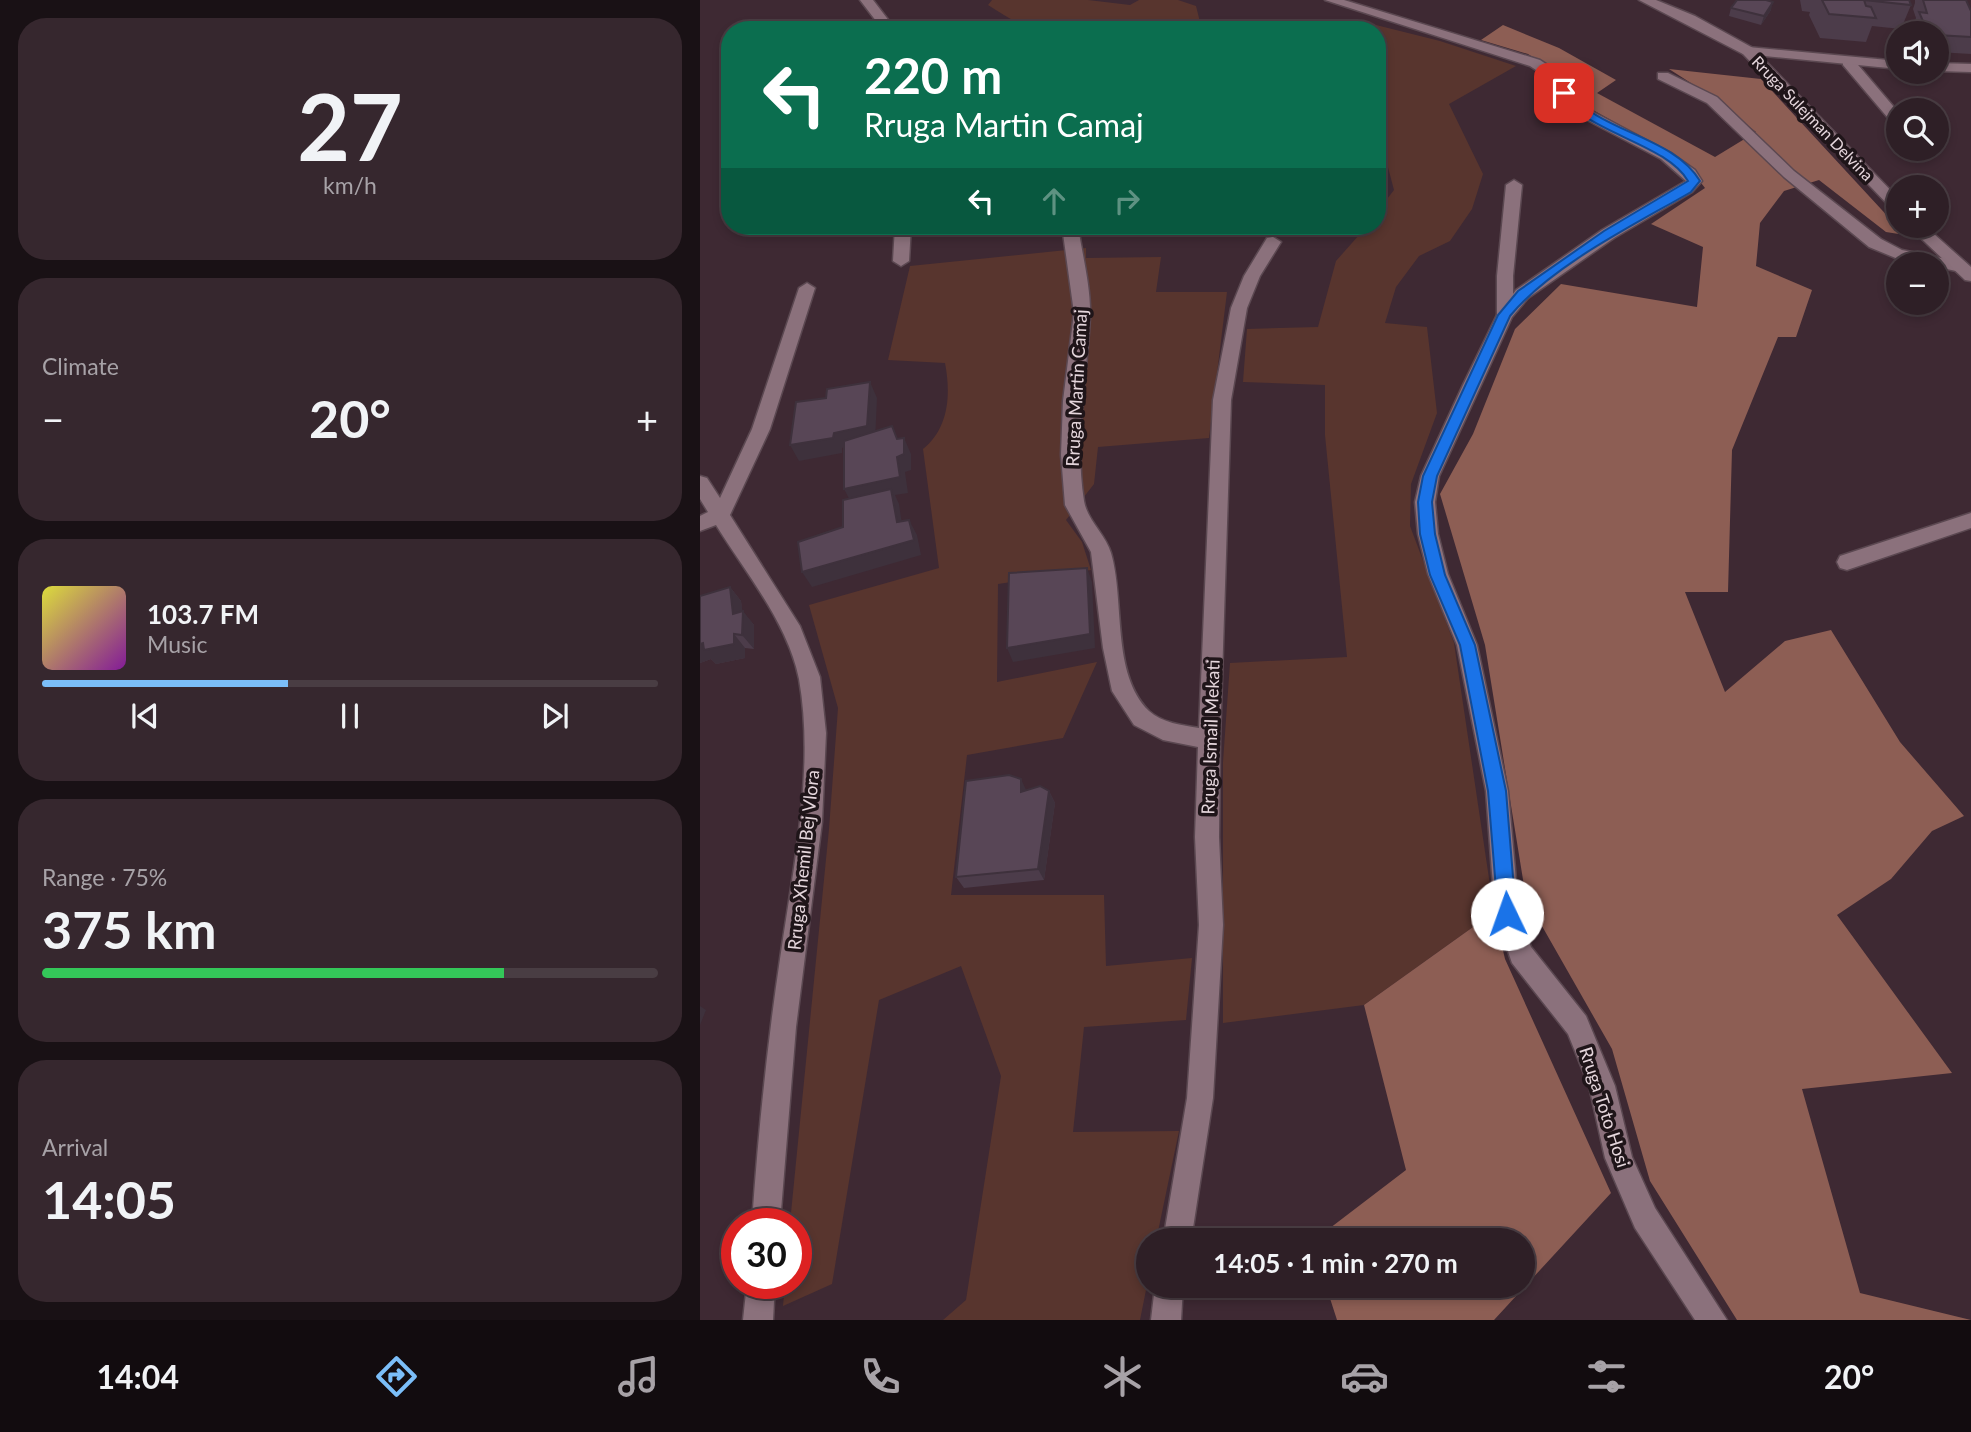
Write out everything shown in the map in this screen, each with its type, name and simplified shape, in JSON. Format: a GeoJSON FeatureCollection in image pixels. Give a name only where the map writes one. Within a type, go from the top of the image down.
{"type":"FeatureCollection","features":[{"type":"Feature","properties":{"kind":"street"},"geometry":{"type":"LineString","coordinates":[[866,0],[883,21]]}},
{"type":"Feature","properties":{"kind":"street","name":"Rruga Toto Hosi"},"geometry":{"type":"LineString","coordinates":[[1331,0],[1535,63],[1553,75],[1575,108],[1666,156],[1689,173],[1694,181],[1687,189],[1608,234],[1522,293],[1505,315],[1430,476],[1425,502],[1427,534],[1438,575],[1468,645],[1497,791],[1507,914],[1521,954],[1577,1025],[1602,1086],[1619,1158],[1646,1217],[1681,1276],[1712,1320]]}},
{"type":"Feature","properties":{"kind":"street","name":"Rruga Sulejman Delvina"},"geometry":{"type":"LineString","coordinates":[[1645,0],[1690,19],[1748,51],[1886,194]]}},
{"type":"Feature","properties":{"kind":"street"},"geometry":{"type":"LineString","coordinates":[[1678,0],[1677,3],[1690,19]]}},
{"type":"Feature","properties":{"kind":"street"},"geometry":{"type":"LineString","coordinates":[[1748,51],[1886,64]]}},
{"type":"Feature","properties":{"kind":"street"},"geometry":{"type":"LineString","coordinates":[[1848,62],[1886,107]]}},
{"type":"Feature","properties":{"kind":"street"},"geometry":{"type":"LineString","coordinates":[[1949,67],[1971,68]]}},
{"type":"Feature","properties":{"kind":"street"},"geometry":{"type":"LineString","coordinates":[[1663,76],[1712,100],[1788,174],[1875,243],[1898,254],[1966,272]]}},
{"type":"Feature","properties":{"kind":"street"},"geometry":{"type":"LineString","coordinates":[[1505,315],[1504,276],[1514,185]]}},
{"type":"Feature","properties":{"kind":"street"},"geometry":{"type":"LineString","coordinates":[[901,261],[902,235]]}},
{"type":"Feature","properties":{"kind":"street","name":"Rruga Martin Camaj"},"geometry":{"type":"LineString","coordinates":[[1071,235],[1082,313],[1072,401],[1070,455],[1075,505],[1101,552],[1113,648],[1124,691],[1142,718],[1163,730],[1209,740]]}},
{"type":"Feature","properties":{"kind":"street"},"geometry":{"type":"LineString","coordinates":[[1929,238],[1966,272]]}},
{"type":"Feature","properties":{"kind":"street","name":"Rruga Ismail Mekati"},"geometry":{"type":"LineString","coordinates":[[1179,1228],[1200,1098],[1211,925],[1207,837],[1209,740],[1222,400],[1239,307],[1252,276],[1273,242]]}},
{"type":"Feature","properties":{"kind":"street"},"geometry":{"type":"LineString","coordinates":[[710,520],[738,483],[761,429],[807,288]]}},
{"type":"Feature","properties":{"kind":"street","name":"Rruga Xhemil Bej Vlora"},"geometry":{"type":"LineString","coordinates":[[700,483],[710,520],[790,626],[809,677],[815,733],[811,822],[783,1027],[767,1208]]}},
{"type":"Feature","properties":{"kind":"street"},"geometry":{"type":"LineString","coordinates":[[1847,562],[1971,520]]}},
{"type":"Feature","properties":{"kind":"street"},"geometry":{"type":"LineString","coordinates":[[1166,1320],[1168,1298]]}},
{"type":"Feature","properties":{"kind":"street"},"geometry":{"type":"LineString","coordinates":[[758,1320],[760,1299]]}},
{"type":"Feature","properties":{"kind":"shaded area"},"geometry":{"type":"Polygon","coordinates":[[[992,0],[1088,0],[1130,5],[1139,0],[1178,0],[1196,6],[1200,21],[1015,21],[988,5],[992,0]]]}},
{"type":"Feature","properties":{"kind":"shaded area"},"geometry":{"type":"Polygon","coordinates":[[[1503,25],[1559,48],[1616,80],[1597,93],[1715,157],[1756,132],[1708,94],[1669,69],[1761,79],[1886,214],[1886,232],[1819,180],[1784,191],[1760,223],[1756,266],[1812,290],[1796,337],[1778,337],[1732,450],[1728,592],[1685,592],[1725,692],[1785,641],[1831,630],[1900,742],[1964,816],[1932,831],[1891,879],[1837,915],[1952,1073],[1802,1089],[1860,1293],[1971,1320],[1737,1320],[1650,1181],[1612,1049],[1526,898],[1485,645],[1440,494],[1473,434],[1515,329],[1561,284],[1697,307],[1703,247],[1651,224],[1705,188],[1684,161],[1584,105],[1566,79],[1528,54],[1481,40],[1503,25]]]}},
{"type":"Feature","properties":{"kind":"shaded area"},"geometry":{"type":"Polygon","coordinates":[[[1386,28],[1440,41],[1516,66],[1449,104],[1483,174],[1472,209],[1450,241],[1419,256],[1396,287],[1385,323],[1427,327],[1437,413],[1411,484],[1410,526],[1454,643],[1494,912],[1364,1005],[1223,1023],[1223,762],[1230,663],[1347,657],[1325,435],[1325,385],[1243,382],[1247,329],[1318,327],[1336,261],[1359,235],[1386,235],[1386,200],[1394,190],[1386,160],[1386,28]]]}},
{"type":"Feature","properties":{"kind":"shaded area"},"geometry":{"type":"Polygon","coordinates":[[[1086,248],[1086,258],[1161,257],[1156,292],[1227,292],[1209,438],[1098,447],[1094,484],[1066,520],[1082,542],[1091,570],[998,584],[997,682],[1097,662],[1063,738],[967,755],[951,895],[1104,895],[1106,966],[1192,958],[1186,1020],[1084,1027],[1073,1132],[1179,1131],[1159,1228],[1136,1228],[1136,1298],[1144,1298],[1140,1320],[943,1320],[966,1300],[1001,1076],[961,966],[879,1000],[832,1284],[812,1293],[812,1208],[791,1208],[829,829],[838,708],[809,605],[939,568],[923,449],[938,431],[946,410],[948,387],[945,363],[888,360],[910,266],[1086,248]]]}},
{"type":"Feature","properties":{"kind":"shaded area"},"geometry":{"type":"Polygon","coordinates":[[[1494,912],[1505,959],[1611,1193],[1535,1275],[1535,1228],[1330,1228],[1406,1170],[1364,1005],[1494,912]]]}},
{"type":"Feature","properties":{"kind":"shaded area"},"geometry":{"type":"Polygon","coordinates":[[[1330,1298],[1514,1298],[1494,1320],[1337,1320],[1330,1298]]]}},
{"type":"Feature","properties":{"kind":"shaded area"},"geometry":{"type":"Polygon","coordinates":[[[784,1299],[799,1299],[783,1306],[784,1299]]]}},
{"type":"Feature","properties":{"kind":"building"},"geometry":{"type":"Polygon","coordinates":[[[1737,0],[1773,2],[1764,16],[1731,8],[1737,0]]]}},
{"type":"Feature","properties":{"kind":"building"},"geometry":{"type":"Polygon","coordinates":[[[1822,0],[1864,0],[1876,18],[1829,14],[1822,0]]]}},
{"type":"Feature","properties":{"kind":"building"},"geometry":{"type":"Polygon","coordinates":[[[1864,0],[1909,0],[1911,5],[1864,0]]]}},
{"type":"Feature","properties":{"kind":"building"},"geometry":{"type":"Polygon","coordinates":[[[1923,0],[1966,0],[1971,11],[1971,37],[1949,36],[1949,21],[1923,21],[1919,12],[1927,13],[1923,0]]]}},
{"type":"Feature","properties":{"kind":"building"},"geometry":{"type":"Polygon","coordinates":[[[870,382],[867,426],[834,433],[833,438],[790,445],[796,402],[826,398],[827,389],[870,382]]]}},
{"type":"Feature","properties":{"kind":"building"},"geometry":{"type":"Polygon","coordinates":[[[892,426],[897,439],[904,438],[904,454],[897,457],[900,477],[844,489],[844,441],[892,426]]]}},
{"type":"Feature","properties":{"kind":"building"},"geometry":{"type":"Polygon","coordinates":[[[891,489],[897,522],[909,520],[914,540],[802,572],[798,542],[843,527],[843,500],[891,489]]]}},
{"type":"Feature","properties":{"kind":"building"},"geometry":{"type":"Polygon","coordinates":[[[1087,568],[1090,634],[1007,648],[1009,573],[1087,568]]]}},
{"type":"Feature","properties":{"kind":"building"},"geometry":{"type":"Polygon","coordinates":[[[730,587],[733,614],[743,611],[742,635],[734,634],[734,644],[704,650],[703,643],[700,644],[700,596],[730,587]]]}},
{"type":"Feature","properties":{"kind":"building"},"geometry":{"type":"Polygon","coordinates":[[[1009,775],[1021,779],[1021,792],[1040,786],[1049,791],[1038,869],[956,877],[966,781],[1009,775]]]}},
{"type":"Feature","properties":{"kind":"route"},"geometry":{"type":"LineString","coordinates":[[1507,914],[1497,791],[1468,645],[1438,575],[1427,534],[1425,502],[1430,476],[1505,315],[1522,293],[1608,234],[1687,189],[1694,181],[1689,173],[1666,156],[1575,108],[1564,93]]}}]}
